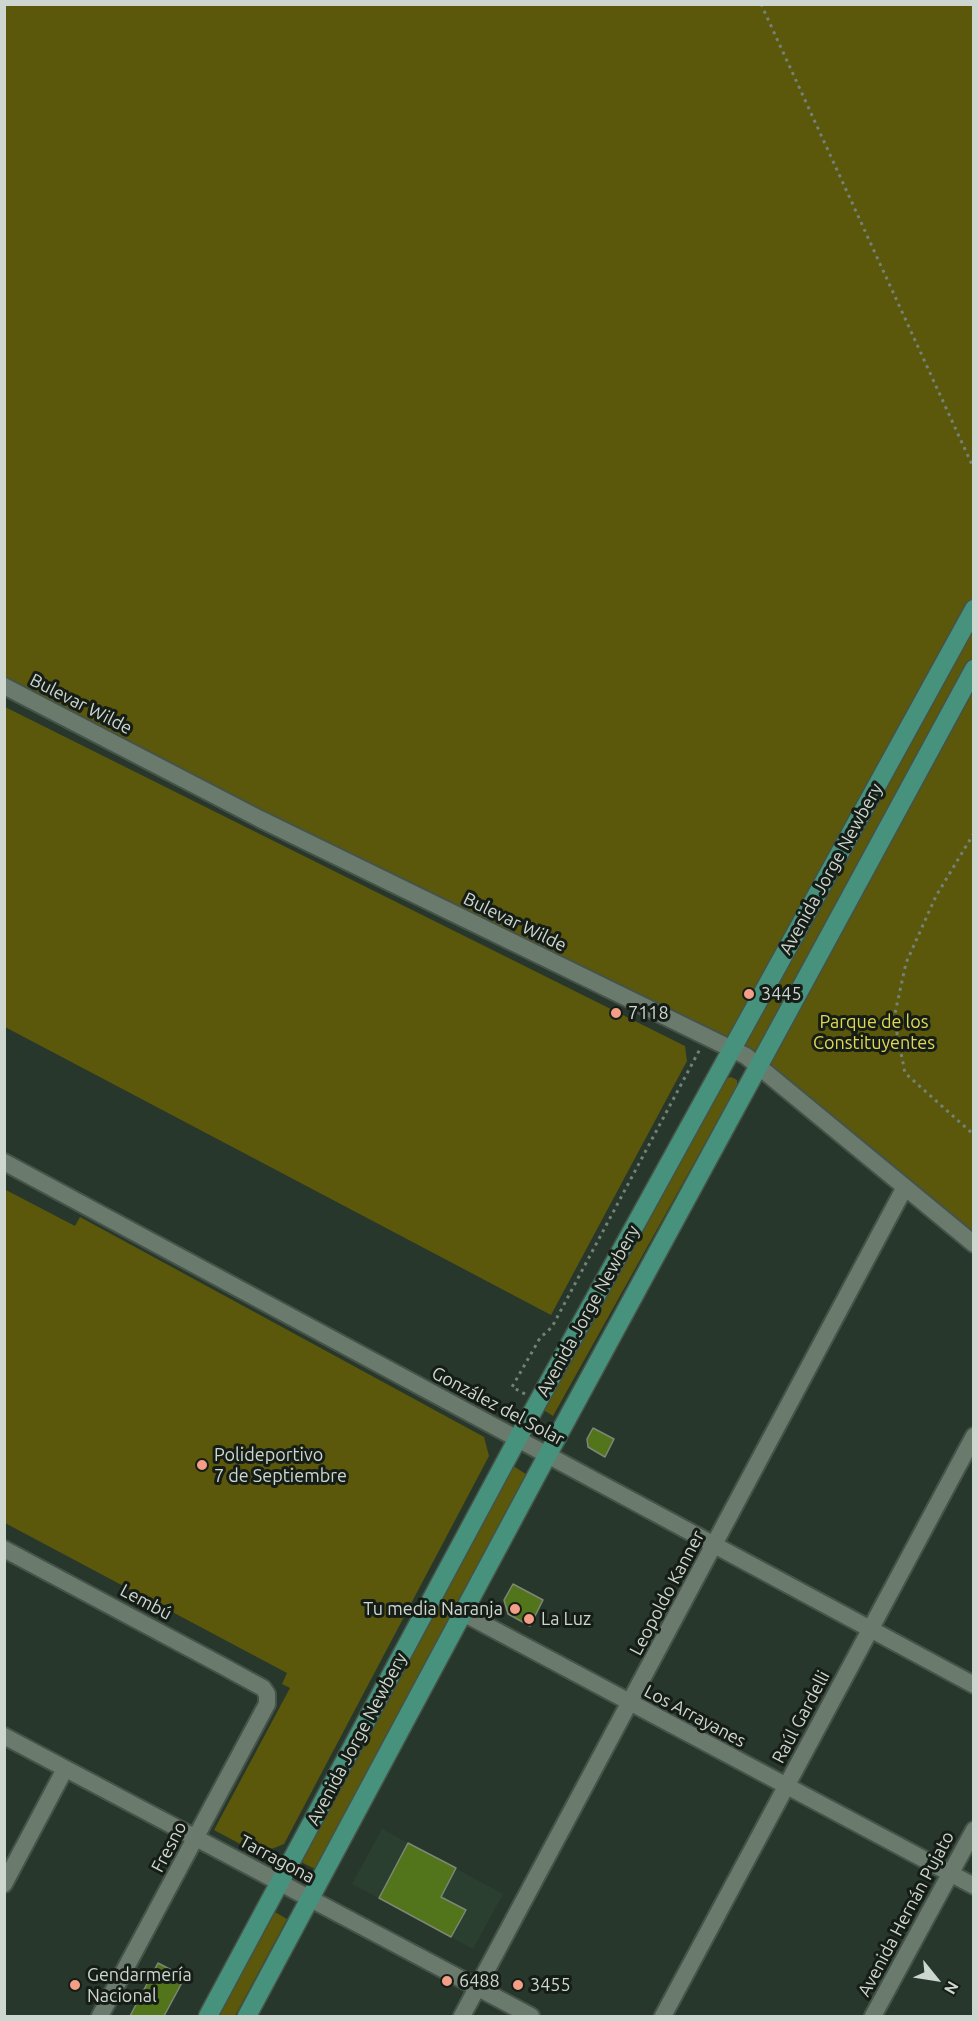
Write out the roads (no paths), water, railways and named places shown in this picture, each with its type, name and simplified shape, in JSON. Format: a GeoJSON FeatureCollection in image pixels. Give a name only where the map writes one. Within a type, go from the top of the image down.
{"type":"FeatureCollection","features":[{"type":"Feature","properties":{"kind":"main road","name":"Avenida Jorge Newbery"},"geometry":{"type":"LineString","coordinates":[[208,2016],[518,1438],[974,609]]}},
{"type":"Feature","properties":{"kind":"main road","name":"Avenida Jorge Newbery"},"geometry":{"type":"LineString","coordinates":[[247,2016],[548,1454],[974,669]]}},
{"type":"Feature","properties":{"kind":"street","name":"Bulevar Wilde"},"geometry":{"type":"LineString","coordinates":[[4,686],[260,819],[732,1049],[759,1065],[974,1244]]}},
{"type":"Feature","properties":{"kind":"street","name":"González del Solar"},"geometry":{"type":"LineString","coordinates":[[4,1162],[974,1685]]}},
{"type":"Feature","properties":{"kind":"street","name":"Leopoldo Kanner"},"geometry":{"type":"LineString","coordinates":[[462,2016],[905,1187]]}},
{"type":"Feature","properties":{"kind":"street","name":"Raúl Gardelli"},"geometry":{"type":"LineString","coordinates":[[663,2016],[974,1436]]}},
{"type":"Feature","properties":{"kind":"street","name":"Lembú"},"geometry":{"type":"LineString","coordinates":[[4,1549],[228,1668],[263,1688],[267,1694]]}},
{"type":"Feature","properties":{"kind":"street","name":"Los Arrayanes"},"geometry":{"type":"LineString","coordinates":[[463,1614],[974,1886]]}},
{"type":"Feature","properties":{"kind":"street","name":"Fresno"},"geometry":{"type":"LineString","coordinates":[[100,2016],[267,1704],[267,1694]]}},
{"type":"Feature","properties":{"kind":"street","name":"Tarragona"},"geometry":{"type":"LineString","coordinates":[[4,1736],[531,2016]]}},
{"type":"Feature","properties":{"kind":"street"},"geometry":{"type":"LineString","coordinates":[[4,1884],[65,1769]]}},
{"type":"Feature","properties":{"kind":"street","name":"Avenida Hernán Pujato"},"geometry":{"type":"LineString","coordinates":[[873,2016],[974,1830]]}},
{"type":"Feature","properties":{"kind":"place","name":"3445"},"geometry":{"type":"Point","coordinates":[749,994]}},
{"type":"Feature","properties":{"kind":"place","name":"7118"},"geometry":{"type":"Point","coordinates":[616,1013]}},
{"type":"Feature","properties":{"kind":"place","name":"Polideportivo 7 de Septiembre"},"geometry":{"type":"Point","coordinates":[202,1465]}},
{"type":"Feature","properties":{"kind":"place","name":"Tu media Naranja"},"geometry":{"type":"Point","coordinates":[515,1609]}},
{"type":"Feature","properties":{"kind":"place","name":"La Luz"},"geometry":{"type":"Point","coordinates":[529,1619]}},
{"type":"Feature","properties":{"kind":"place","name":"6488"},"geometry":{"type":"Point","coordinates":[447,1981]}},
{"type":"Feature","properties":{"kind":"place","name":"Gendarmería Nacional"},"geometry":{"type":"Point","coordinates":[75,1985]}},
{"type":"Feature","properties":{"kind":"place","name":"3455"},"geometry":{"type":"Point","coordinates":[518,1985]}},
{"type":"Feature","properties":{"kind":"park label","name":"Parque de los Constituyentes"},"geometry":{"type":"Point","coordinates":[874,1032]}}]}
